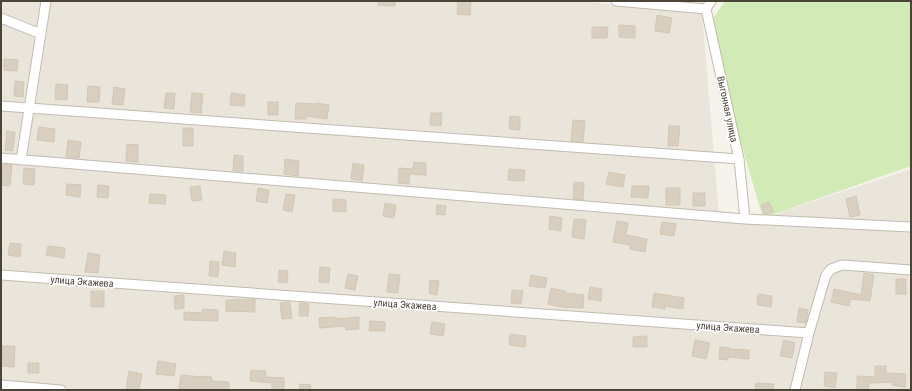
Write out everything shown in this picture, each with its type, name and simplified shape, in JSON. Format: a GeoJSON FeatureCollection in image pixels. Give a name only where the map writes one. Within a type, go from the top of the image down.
{"type":"FeatureCollection","features":[{"type":"Feature","properties":{"kind":"street"},"geometry":{"type":"LineString","coordinates":[[21,160],[46,1]]}},
{"type":"Feature","properties":{"kind":"street"},"geometry":{"type":"LineString","coordinates":[[616,1],[706,9],[711,1]]}},
{"type":"Feature","properties":{"kind":"street","name":"Выгонная улица"},"geometry":{"type":"LineString","coordinates":[[706,9],[739,159],[745,219]]}},
{"type":"Feature","properties":{"kind":"street"},"geometry":{"type":"LineString","coordinates":[[1,18],[41,34]]}},
{"type":"Feature","properties":{"kind":"street"},"geometry":{"type":"LineString","coordinates":[[1,106],[739,159]]}},
{"type":"Feature","properties":{"kind":"street"},"geometry":{"type":"LineString","coordinates":[[1,158],[745,219],[911,227]]}},
{"type":"Feature","properties":{"kind":"street"},"geometry":{"type":"LineString","coordinates":[[795,390],[809,332],[826,275],[831,269],[842,265],[852,265],[911,270]]}},
{"type":"Feature","properties":{"kind":"street","name":"улица Экажева"},"geometry":{"type":"LineString","coordinates":[[1,275],[809,332]]}},
{"type":"Feature","properties":{"kind":"street"},"geometry":{"type":"LineString","coordinates":[[1,385],[61,390]]}},
{"type":"Feature","properties":{"kind":"shaded area"},"geometry":{"type":"Polygon","coordinates":[[[1,1],[579,1],[702,13],[719,214],[763,218],[911,169],[911,390],[1,390],[1,1]]]}},
{"type":"Feature","properties":{"kind":"green space"},"geometry":{"type":"Polygon","coordinates":[[[725,1],[911,1],[911,166],[763,218],[707,27],[725,1]]]}},
{"type":"Feature","properties":{"kind":"building"},"geometry":{"type":"Polygon","coordinates":[[[378,1],[395,1],[395,6],[378,5],[378,1]]]}},
{"type":"Feature","properties":{"kind":"building"},"geometry":{"type":"Polygon","coordinates":[[[458,1],[471,1],[470,15],[457,14],[458,1]]]}},
{"type":"Feature","properties":{"kind":"building"},"geometry":{"type":"Polygon","coordinates":[[[657,15],[672,18],[669,33],[655,31],[657,15]]]}},
{"type":"Feature","properties":{"kind":"building"},"geometry":{"type":"Polygon","coordinates":[[[619,25],[635,26],[635,38],[619,37],[619,25]]]}},
{"type":"Feature","properties":{"kind":"building"},"geometry":{"type":"Polygon","coordinates":[[[592,27],[608,27],[607,38],[592,38],[592,27]]]}},
{"type":"Feature","properties":{"kind":"building"},"geometry":{"type":"Polygon","coordinates":[[[4,59],[18,60],[17,71],[4,70],[4,59]]]}},
{"type":"Feature","properties":{"kind":"building"},"geometry":{"type":"Polygon","coordinates":[[[15,81],[24,82],[23,97],[14,96],[15,81]]]}},
{"type":"Feature","properties":{"kind":"building"},"geometry":{"type":"Polygon","coordinates":[[[56,84],[68,85],[67,100],[55,99],[56,84]]]}},
{"type":"Feature","properties":{"kind":"building"},"geometry":{"type":"Polygon","coordinates":[[[88,86],[100,87],[99,102],[87,102],[88,86]]]}},
{"type":"Feature","properties":{"kind":"building"},"geometry":{"type":"Polygon","coordinates":[[[114,87],[125,89],[123,105],[112,104],[114,87]]]}},
{"type":"Feature","properties":{"kind":"building"},"geometry":{"type":"Polygon","coordinates":[[[166,93],[175,93],[174,109],[164,108],[166,93]]]}},
{"type":"Feature","properties":{"kind":"building"},"geometry":{"type":"Polygon","coordinates":[[[192,93],[203,94],[201,113],[190,112],[192,93]]]}},
{"type":"Feature","properties":{"kind":"building"},"geometry":{"type":"Polygon","coordinates":[[[231,93],[245,95],[244,106],[230,105],[231,93]]]}},
{"type":"Feature","properties":{"kind":"building"},"geometry":{"type":"Polygon","coordinates":[[[268,102],[278,102],[278,115],[268,115],[268,102]]]}},
{"type":"Feature","properties":{"kind":"building"},"geometry":{"type":"Polygon","coordinates":[[[296,103],[316,103],[329,105],[327,119],[306,116],[306,119],[295,119],[296,103]]]}},
{"type":"Feature","properties":{"kind":"building"},"geometry":{"type":"Polygon","coordinates":[[[431,113],[442,113],[441,126],[430,125],[431,113]]]}},
{"type":"Feature","properties":{"kind":"building"},"geometry":{"type":"Polygon","coordinates":[[[510,116],[520,117],[520,130],[509,129],[510,116]]]}},
{"type":"Feature","properties":{"kind":"building"},"geometry":{"type":"Polygon","coordinates":[[[573,120],[585,121],[583,142],[571,141],[573,120]]]}},
{"type":"Feature","properties":{"kind":"building"},"geometry":{"type":"Polygon","coordinates":[[[669,126],[680,126],[678,146],[668,146],[669,126]]]}},
{"type":"Feature","properties":{"kind":"building"},"geometry":{"type":"Polygon","coordinates":[[[39,127],[55,129],[54,142],[37,140],[39,127]]]}},
{"type":"Feature","properties":{"kind":"building"},"geometry":{"type":"Polygon","coordinates":[[[183,128],[193,128],[193,146],[183,146],[183,128]]]}},
{"type":"Feature","properties":{"kind":"building"},"geometry":{"type":"Polygon","coordinates":[[[7,131],[15,132],[13,151],[5,150],[7,131]]]}},
{"type":"Feature","properties":{"kind":"building"},"geometry":{"type":"Polygon","coordinates":[[[68,140],[81,142],[79,158],[66,157],[68,140]]]}},
{"type":"Feature","properties":{"kind":"building"},"geometry":{"type":"Polygon","coordinates":[[[127,144],[138,145],[138,162],[126,161],[127,144]]]}},
{"type":"Feature","properties":{"kind":"building"},"geometry":{"type":"Polygon","coordinates":[[[234,155],[243,156],[243,171],[233,171],[234,155]]]}},
{"type":"Feature","properties":{"kind":"building"},"geometry":{"type":"Polygon","coordinates":[[[285,159],[299,161],[298,176],[284,174],[285,159]]]}},
{"type":"Feature","properties":{"kind":"building"},"geometry":{"type":"Polygon","coordinates":[[[414,162],[426,163],[426,175],[410,174],[409,184],[398,183],[399,168],[413,169],[414,162]]]}},
{"type":"Feature","properties":{"kind":"building"},"geometry":{"type":"Polygon","coordinates":[[[353,163],[364,165],[362,181],[351,179],[353,163]]]}},
{"type":"Feature","properties":{"kind":"building"},"geometry":{"type":"Polygon","coordinates":[[[1,164],[12,165],[10,186],[1,185],[1,164]]]}},
{"type":"Feature","properties":{"kind":"building"},"geometry":{"type":"Polygon","coordinates":[[[24,168],[35,169],[34,185],[23,184],[24,168]]]}},
{"type":"Feature","properties":{"kind":"building"},"geometry":{"type":"Polygon","coordinates":[[[509,169],[525,170],[524,181],[508,180],[509,169]]]}},
{"type":"Feature","properties":{"kind":"building"},"geometry":{"type":"Polygon","coordinates":[[[609,172],[625,175],[623,187],[606,184],[609,172]]]}},
{"type":"Feature","properties":{"kind":"building"},"geometry":{"type":"Polygon","coordinates":[[[574,182],[584,183],[583,200],[573,199],[574,182]]]}},
{"type":"Feature","properties":{"kind":"building"},"geometry":{"type":"Polygon","coordinates":[[[67,184],[81,185],[80,197],[66,195],[67,184]]]}},
{"type":"Feature","properties":{"kind":"building"},"geometry":{"type":"Polygon","coordinates":[[[98,185],[109,186],[108,198],[97,197],[98,185]]]}},
{"type":"Feature","properties":{"kind":"building"},"geometry":{"type":"Polygon","coordinates":[[[200,186],[202,200],[192,201],[190,187],[200,186]]]}},
{"type":"Feature","properties":{"kind":"building"},"geometry":{"type":"Polygon","coordinates":[[[632,186],[649,186],[648,198],[631,197],[632,186]]]}},
{"type":"Feature","properties":{"kind":"building"},"geometry":{"type":"Polygon","coordinates":[[[258,188],[269,190],[267,203],[256,201],[258,188]]]}},
{"type":"Feature","properties":{"kind":"building"},"geometry":{"type":"Polygon","coordinates":[[[666,188],[680,188],[680,205],[666,205],[666,188]]]}},
{"type":"Feature","properties":{"kind":"building"},"geometry":{"type":"Polygon","coordinates":[[[693,193],[705,193],[705,206],[693,206],[693,193]]]}},
{"type":"Feature","properties":{"kind":"building"},"geometry":{"type":"Polygon","coordinates":[[[150,194],[166,195],[165,204],[149,203],[150,194]]]}},
{"type":"Feature","properties":{"kind":"building"},"geometry":{"type":"Polygon","coordinates":[[[286,194],[295,195],[292,212],[283,210],[286,194]]]}},
{"type":"Feature","properties":{"kind":"building"},"geometry":{"type":"Polygon","coordinates":[[[856,196],[860,215],[850,217],[846,199],[856,196]]]}},
{"type":"Feature","properties":{"kind":"building"},"geometry":{"type":"Polygon","coordinates":[[[333,199],[346,200],[346,212],[333,211],[333,199]]]}},
{"type":"Feature","properties":{"kind":"building"},"geometry":{"type":"Polygon","coordinates":[[[769,202],[773,212],[764,214],[761,205],[769,202]]]}},
{"type":"Feature","properties":{"kind":"building"},"geometry":{"type":"Polygon","coordinates":[[[385,203],[396,205],[394,218],[383,216],[385,203]]]}},
{"type":"Feature","properties":{"kind":"building"},"geometry":{"type":"Polygon","coordinates":[[[437,205],[446,206],[445,215],[436,214],[437,205]]]}},
{"type":"Feature","properties":{"kind":"building"},"geometry":{"type":"Polygon","coordinates":[[[550,216],[562,218],[561,231],[549,229],[550,216]]]}},
{"type":"Feature","properties":{"kind":"building"},"geometry":{"type":"Polygon","coordinates":[[[574,219],[586,220],[584,239],[572,237],[574,219]]]}},
{"type":"Feature","properties":{"kind":"building"},"geometry":{"type":"Polygon","coordinates":[[[617,221],[628,223],[626,235],[647,239],[645,252],[630,249],[631,245],[613,242],[617,221]]]}},
{"type":"Feature","properties":{"kind":"building"},"geometry":{"type":"Polygon","coordinates":[[[662,222],[676,224],[674,236],[660,234],[662,222]]]}},
{"type":"Feature","properties":{"kind":"building"},"geometry":{"type":"Polygon","coordinates":[[[10,243],[21,244],[20,257],[8,255],[10,243]]]}},
{"type":"Feature","properties":{"kind":"building"},"geometry":{"type":"Polygon","coordinates":[[[48,246],[65,248],[64,258],[46,255],[48,246]]]}},
{"type":"Feature","properties":{"kind":"building"},"geometry":{"type":"Polygon","coordinates":[[[224,251],[236,253],[235,267],[222,265],[224,251]]]}},
{"type":"Feature","properties":{"kind":"building"},"geometry":{"type":"Polygon","coordinates":[[[88,253],[100,255],[98,273],[85,272],[88,253]]]}},
{"type":"Feature","properties":{"kind":"building"},"geometry":{"type":"Polygon","coordinates":[[[210,261],[219,262],[218,277],[209,276],[210,261]]]}},
{"type":"Feature","properties":{"kind":"building"},"geometry":{"type":"Polygon","coordinates":[[[320,267],[330,268],[329,283],[319,282],[320,267]]]}},
{"type":"Feature","properties":{"kind":"building"},"geometry":{"type":"Polygon","coordinates":[[[279,270],[288,271],[287,283],[278,282],[279,270]]]}},
{"type":"Feature","properties":{"kind":"building"},"geometry":{"type":"Polygon","coordinates":[[[864,273],[874,275],[870,301],[851,299],[849,306],[831,302],[834,289],[861,295],[864,273]]]}},
{"type":"Feature","properties":{"kind":"building"},"geometry":{"type":"Polygon","coordinates":[[[348,274],[358,276],[355,290],[345,288],[348,274]]]}},
{"type":"Feature","properties":{"kind":"building"},"geometry":{"type":"Polygon","coordinates":[[[389,274],[400,275],[398,293],[387,292],[389,274]]]}},
{"type":"Feature","properties":{"kind":"building"},"geometry":{"type":"Polygon","coordinates":[[[531,275],[547,278],[545,288],[529,286],[531,275]]]}},
{"type":"Feature","properties":{"kind":"building"},"geometry":{"type":"Polygon","coordinates":[[[896,279],[906,279],[906,294],[896,294],[896,279]]]}},
{"type":"Feature","properties":{"kind":"building"},"geometry":{"type":"Polygon","coordinates":[[[430,280],[439,281],[437,295],[429,293],[430,280]]]}},
{"type":"Feature","properties":{"kind":"building"},"geometry":{"type":"Polygon","coordinates":[[[590,287],[602,289],[601,301],[588,299],[590,287]]]}},
{"type":"Feature","properties":{"kind":"building"},"geometry":{"type":"Polygon","coordinates":[[[551,288],[565,291],[565,293],[584,295],[583,308],[562,307],[548,304],[551,288]]]}},
{"type":"Feature","properties":{"kind":"building"},"geometry":{"type":"Polygon","coordinates":[[[512,290],[523,291],[521,304],[511,303],[512,290]]]}},
{"type":"Feature","properties":{"kind":"building"},"geometry":{"type":"Polygon","coordinates":[[[91,291],[104,291],[104,307],[91,307],[91,291]]]}},
{"type":"Feature","properties":{"kind":"building"},"geometry":{"type":"Polygon","coordinates":[[[654,293],[684,298],[683,309],[665,306],[665,309],[652,307],[654,293]]]}},
{"type":"Feature","properties":{"kind":"building"},"geometry":{"type":"Polygon","coordinates":[[[758,294],[772,296],[771,307],[757,305],[758,294]]]}},
{"type":"Feature","properties":{"kind":"building"},"geometry":{"type":"Polygon","coordinates":[[[184,295],[184,308],[175,309],[174,296],[184,295]]]}},
{"type":"Feature","properties":{"kind":"building"},"geometry":{"type":"Polygon","coordinates":[[[255,299],[255,312],[226,311],[226,300],[255,299]]]}},
{"type":"Feature","properties":{"kind":"building"},"geometry":{"type":"Polygon","coordinates":[[[290,302],[292,318],[282,319],[280,303],[290,302]]]}},
{"type":"Feature","properties":{"kind":"building"},"geometry":{"type":"Polygon","coordinates":[[[300,303],[309,304],[308,316],[299,316],[300,303]]]}},
{"type":"Feature","properties":{"kind":"building"},"geometry":{"type":"Polygon","coordinates":[[[799,308],[808,310],[806,323],[797,322],[799,308]]]}},
{"type":"Feature","properties":{"kind":"building"},"geometry":{"type":"Polygon","coordinates":[[[203,309],[218,310],[218,321],[184,320],[184,312],[202,313],[203,309]]]}},
{"type":"Feature","properties":{"kind":"building"},"geometry":{"type":"Polygon","coordinates":[[[336,317],[336,319],[359,317],[359,329],[346,330],[345,326],[320,328],[319,318],[336,317]]]}},
{"type":"Feature","properties":{"kind":"building"},"geometry":{"type":"Polygon","coordinates":[[[370,321],[385,322],[385,331],[369,331],[370,321]]]}},
{"type":"Feature","properties":{"kind":"building"},"geometry":{"type":"Polygon","coordinates":[[[432,322],[445,324],[443,336],[430,334],[432,322]]]}},
{"type":"Feature","properties":{"kind":"building"},"geometry":{"type":"Polygon","coordinates":[[[510,334],[526,336],[525,347],[509,345],[510,334]]]}},
{"type":"Feature","properties":{"kind":"building"},"geometry":{"type":"Polygon","coordinates":[[[647,336],[647,347],[633,347],[633,337],[647,336]]]}},
{"type":"Feature","properties":{"kind":"building"},"geometry":{"type":"Polygon","coordinates":[[[695,340],[710,343],[706,359],[692,356],[695,340]]]}},
{"type":"Feature","properties":{"kind":"building"},"geometry":{"type":"Polygon","coordinates":[[[784,340],[795,343],[792,358],[780,356],[784,340]]]}},
{"type":"Feature","properties":{"kind":"building"},"geometry":{"type":"Polygon","coordinates":[[[2,346],[15,346],[14,367],[1,366],[2,346]]]}},
{"type":"Feature","properties":{"kind":"building"},"geometry":{"type":"Polygon","coordinates":[[[720,347],[749,350],[749,359],[728,357],[728,360],[719,359],[720,347]]]}},
{"type":"Feature","properties":{"kind":"building"},"geometry":{"type":"Polygon","coordinates":[[[158,361],[176,364],[174,376],[156,374],[158,361]]]}},
{"type":"Feature","properties":{"kind":"building"},"geometry":{"type":"Polygon","coordinates":[[[28,363],[39,363],[39,373],[28,373],[28,363]]]}},
{"type":"Feature","properties":{"kind":"building"},"geometry":{"type":"Polygon","coordinates":[[[875,366],[886,366],[886,373],[906,374],[905,387],[892,385],[892,382],[869,383],[868,390],[857,390],[857,376],[875,377],[875,366]]]}},
{"type":"Feature","properties":{"kind":"building"},"geometry":{"type":"Polygon","coordinates":[[[251,370],[266,371],[265,377],[284,378],[284,390],[272,390],[272,383],[250,381],[251,370]]]}},
{"type":"Feature","properties":{"kind":"building"},"geometry":{"type":"Polygon","coordinates":[[[129,371],[142,374],[139,390],[126,389],[129,371]]]}},
{"type":"Feature","properties":{"kind":"building"},"geometry":{"type":"Polygon","coordinates":[[[825,372],[837,373],[835,388],[824,386],[825,372]]]}},
{"type":"Feature","properties":{"kind":"building"},"geometry":{"type":"Polygon","coordinates":[[[181,375],[212,377],[212,381],[229,382],[229,390],[190,390],[179,388],[181,375]]]}},
{"type":"Feature","properties":{"kind":"building"},"geometry":{"type":"Polygon","coordinates":[[[756,383],[774,384],[773,390],[755,390],[756,383]]]}},
{"type":"Feature","properties":{"kind":"building"},"geometry":{"type":"Polygon","coordinates":[[[300,384],[311,385],[310,390],[299,390],[300,384]]]}}]}
